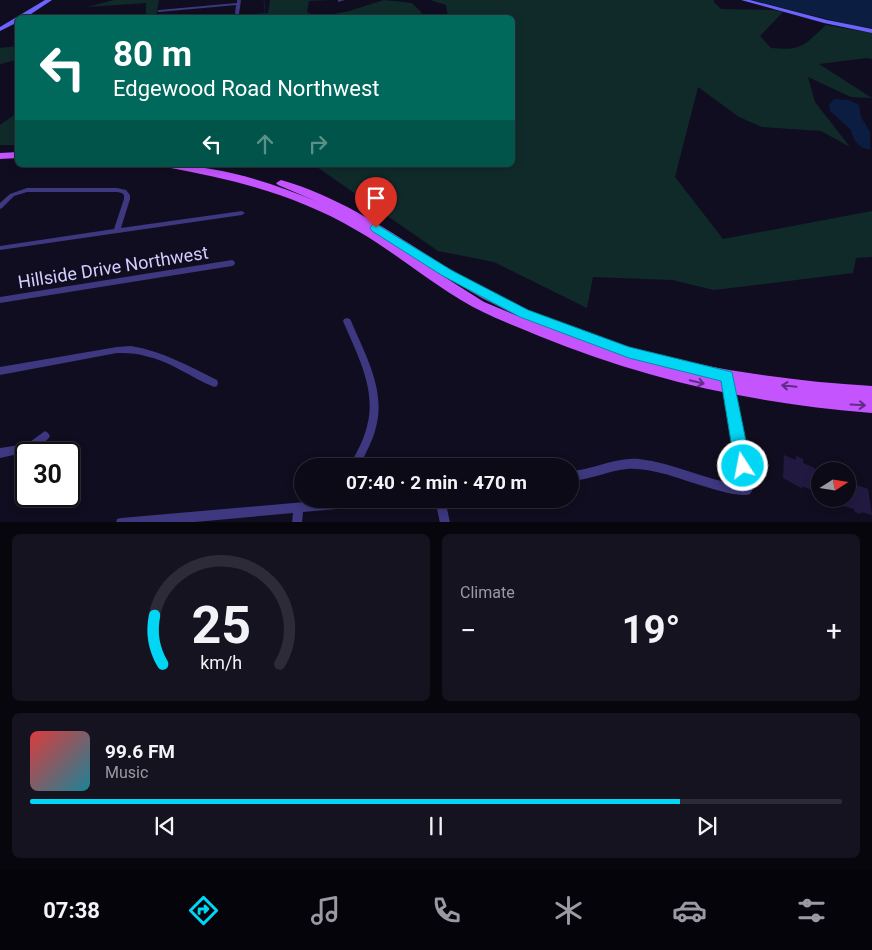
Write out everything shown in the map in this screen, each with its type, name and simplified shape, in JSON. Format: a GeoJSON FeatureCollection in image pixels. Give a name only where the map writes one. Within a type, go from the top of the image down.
{"type":"FeatureCollection","features":[{"type":"Feature","properties":{"kind":"main road"},"geometry":{"type":"LineString","coordinates":[[0,151],[15,150]]}},
{"type":"Feature","properties":{"kind":"main road"},"geometry":{"type":"LineString","coordinates":[[0,156],[15,155]]}},
{"type":"Feature","properties":{"kind":"main road"},"geometry":{"type":"LineString","coordinates":[[182,167],[231,176],[289,194],[344,218],[481,305],[517,322],[580,347],[630,364],[728,390],[829,403],[872,406]]}},
{"type":"Feature","properties":{"kind":"main road"},"geometry":{"type":"LineString","coordinates":[[219,167],[277,182],[327,202],[349,212],[447,273],[524,313],[629,353],[727,376],[780,385],[872,393]]}},
{"type":"Feature","properties":{"kind":"street"},"geometry":{"type":"LineString","coordinates":[[24,15],[49,0]]}},
{"type":"Feature","properties":{"kind":"street"},"geometry":{"type":"LineString","coordinates":[[744,0],[826,22],[872,31]]}},
{"type":"Feature","properties":{"kind":"street"},"geometry":{"type":"LineString","coordinates":[[159,11],[239,2],[237,14]]}},
{"type":"Feature","properties":{"kind":"street"},"geometry":{"type":"LineString","coordinates":[[0,29],[15,20]]}},
{"type":"Feature","properties":{"kind":"street"},"geometry":{"type":"LineString","coordinates":[[0,207],[12,195],[27,190],[124,191],[127,199],[117,231]]}},
{"type":"Feature","properties":{"kind":"street"},"geometry":{"type":"LineString","coordinates":[[0,248],[242,213]]}},
{"type":"Feature","properties":{"kind":"street","name":"Hillside Drive Northwest"},"geometry":{"type":"LineString","coordinates":[[0,300],[232,263]]}},
{"type":"Feature","properties":{"kind":"street"},"geometry":{"type":"LineString","coordinates":[[348,321],[375,392],[375,407],[371,428],[358,458]]}},
{"type":"Feature","properties":{"kind":"street"},"geometry":{"type":"LineString","coordinates":[[0,371],[117,350],[134,349],[158,355],[214,383]]}},
{"type":"Feature","properties":{"kind":"street"},"geometry":{"type":"LineString","coordinates":[[579,474],[613,466],[636,464],[653,466],[729,489],[748,491],[728,390],[727,376]]}},
{"type":"Feature","properties":{"kind":"street"},"geometry":{"type":"LineString","coordinates":[[0,454],[28,448],[45,436]]}},
{"type":"Feature","properties":{"kind":"street"},"geometry":{"type":"LineString","coordinates":[[121,522],[294,507]]}},
{"type":"Feature","properties":{"kind":"street"},"geometry":{"type":"LineString","coordinates":[[297,522],[299,508]]}},
{"type":"Feature","properties":{"kind":"street"},"geometry":{"type":"LineString","coordinates":[[442,508],[445,522]]}},
{"type":"Feature","properties":{"kind":"green space"},"geometry":{"type":"Polygon","coordinates":[[[114,0],[159,0],[156,15],[146,15],[146,3],[87,7],[114,0]]]}},
{"type":"Feature","properties":{"kind":"green space"},"geometry":{"type":"Polygon","coordinates":[[[270,0],[329,0],[309,1],[307,12],[312,15],[240,15],[268,13],[270,0]]]}},
{"type":"Feature","properties":{"kind":"green space"},"geometry":{"type":"Polygon","coordinates":[[[384,0],[412,3],[422,13],[418,15],[329,15],[384,0]]]}},
{"type":"Feature","properties":{"kind":"green space"},"geometry":{"type":"Polygon","coordinates":[[[430,0],[715,0],[713,1],[721,9],[774,10],[783,12],[760,36],[771,48],[789,49],[802,46],[826,25],[872,33],[872,59],[819,64],[872,98],[851,97],[808,77],[815,102],[850,147],[821,131],[762,127],[739,117],[698,87],[675,177],[723,239],[872,211],[872,257],[856,258],[853,273],[714,290],[672,280],[593,277],[587,308],[494,262],[438,251],[317,167],[515,167],[515,15],[448,15],[446,5],[430,0]]]}},
{"type":"Feature","properties":{"kind":"green space"},"geometry":{"type":"Polygon","coordinates":[[[15,46],[15,60],[0,64],[0,48],[15,46]]]}},
{"type":"Feature","properties":{"kind":"green space"},"geometry":{"type":"Polygon","coordinates":[[[15,114],[15,145],[0,145],[0,125],[15,114]]]}},
{"type":"Feature","properties":{"kind":"water"},"geometry":{"type":"Polygon","coordinates":[[[751,0],[872,0],[872,28],[850,25],[751,0]]]}},
{"type":"Feature","properties":{"kind":"water"},"geometry":{"type":"Polygon","coordinates":[[[834,99],[849,100],[859,105],[861,117],[870,132],[870,149],[860,146],[851,130],[830,111],[829,105],[834,99]]]}},
{"type":"Feature","properties":{"kind":"building"},"geometry":{"type":"Polygon","coordinates":[[[784,455],[796,460],[796,456],[803,459],[803,463],[811,466],[811,490],[802,486],[803,489],[783,478],[784,455]]]}},
{"type":"Feature","properties":{"kind":"building"},"geometry":{"type":"Polygon","coordinates":[[[856,485],[868,489],[872,515],[855,512],[854,509],[850,508],[856,508],[856,485]]]}},
{"type":"Feature","properties":{"kind":"waterway"},"geometry":{"type":"LineString","coordinates":[[262,15],[265,12],[264,0]]}},
{"type":"Feature","properties":{"kind":"route"},"geometry":{"type":"LineString","coordinates":[[376,228],[447,273],[488,296],[524,313],[629,353],[727,376],[743,466]]}}]}
